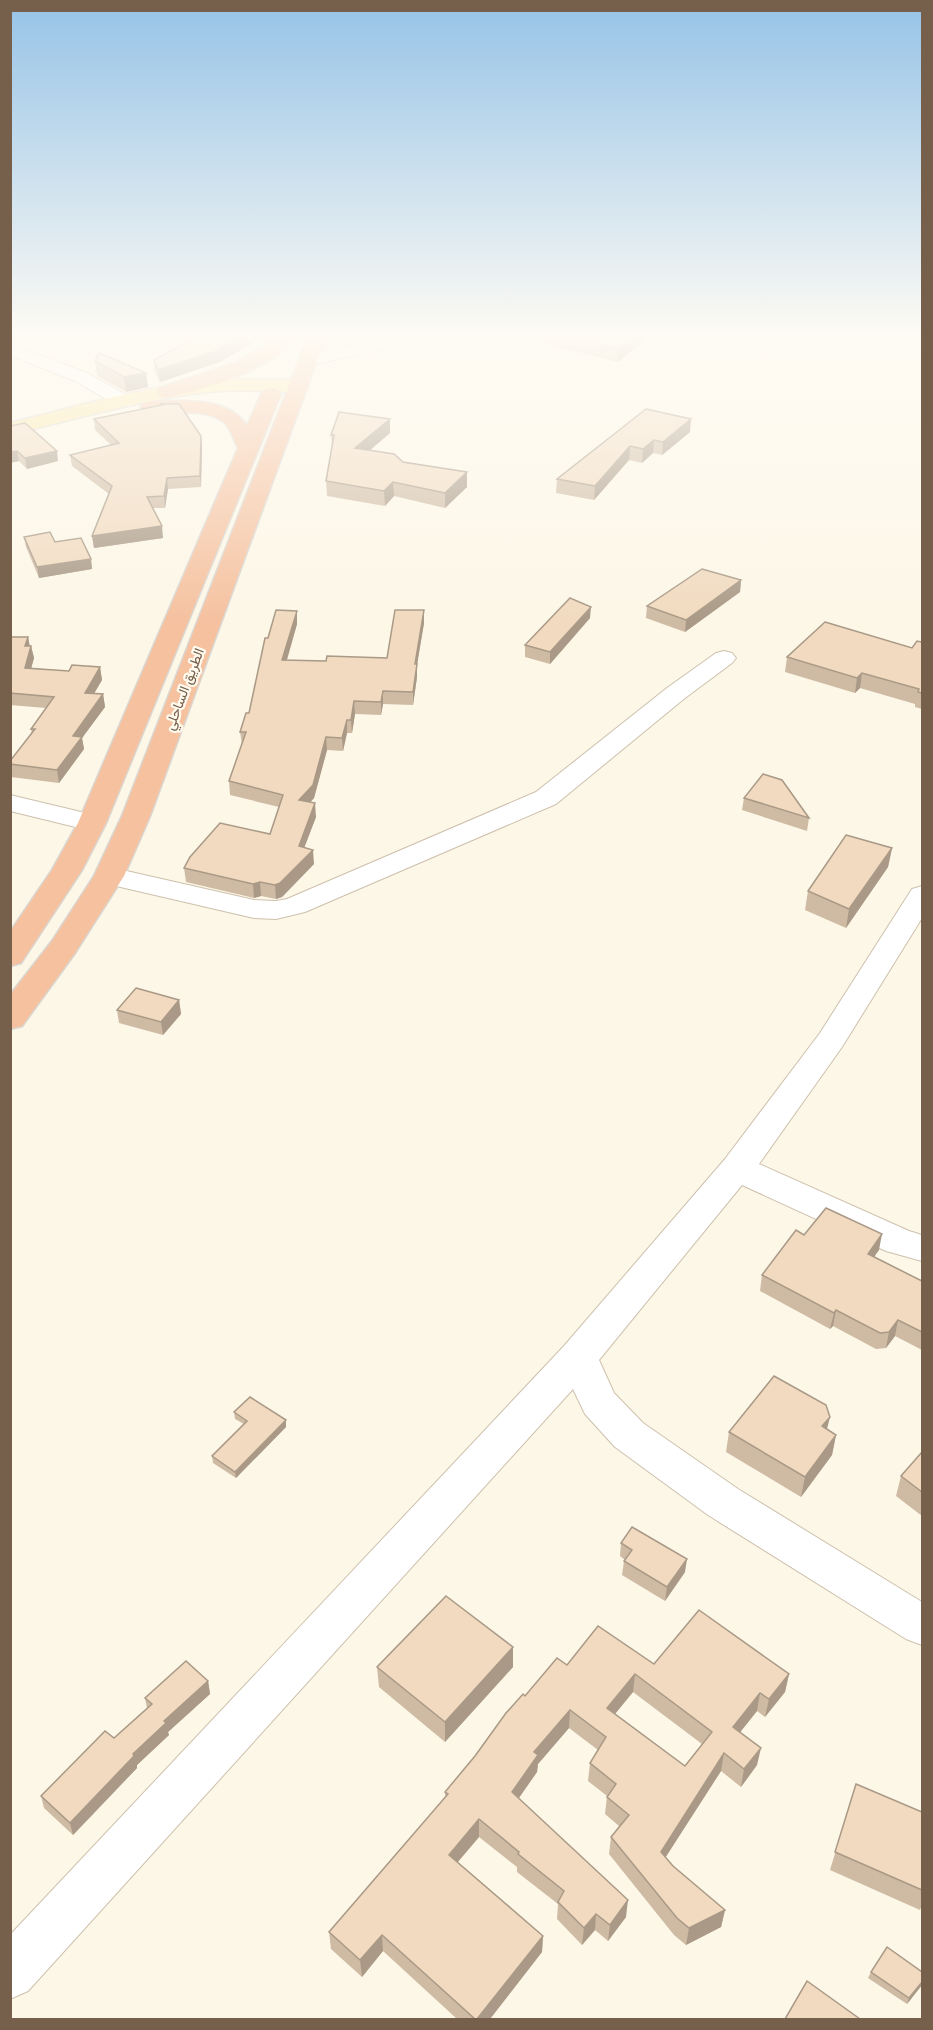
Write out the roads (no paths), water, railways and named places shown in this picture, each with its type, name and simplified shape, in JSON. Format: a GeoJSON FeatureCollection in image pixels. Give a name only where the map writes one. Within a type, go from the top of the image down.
{"type":"FeatureCollection","features":[{"type":"Feature","properties":{"kind":"highway"},"geometry":{"type":"LineString","coordinates":[[241,434],[249,449]]}},
{"type":"Feature","properties":{"kind":"highway","name":"الطريق الساحلي"},"geometry":{"type":"LineString","coordinates":[[10,956],[29,931],[67,870],[92,823],[249,449],[258,434]]}},
{"type":"Feature","properties":{"kind":"highway","name":"الطريق الساحلي"},"geometry":{"type":"LineString","coordinates":[[10,1018],[64,946],[109,876],[136,816],[269,434]]}},
{"type":"Feature","properties":{"kind":"main road"},"geometry":{"type":"LineString","coordinates":[[10,438],[29,434]]}},
{"type":"Feature","properties":{"kind":"street"},"geometry":{"type":"LineString","coordinates":[[109,876],[254,909],[276,910],[295,906],[546,798],[676,693],[724,658]]}},
{"type":"Feature","properties":{"kind":"street"},"geometry":{"type":"LineString","coordinates":[[10,803],[92,823]]}},
{"type":"Feature","properties":{"kind":"street"},"geometry":{"type":"LineString","coordinates":[[10,1973],[578,1357],[737,1168],[831,1040],[922,895]]}},
{"type":"Feature","properties":{"kind":"street"},"geometry":{"type":"LineString","coordinates":[[737,1168],[899,1242],[922,1248]]}},
{"type":"Feature","properties":{"kind":"street"},"geometry":{"type":"LineString","coordinates":[[578,1357],[598,1403],[629,1435],[723,1502],[922,1625]]}}]}
